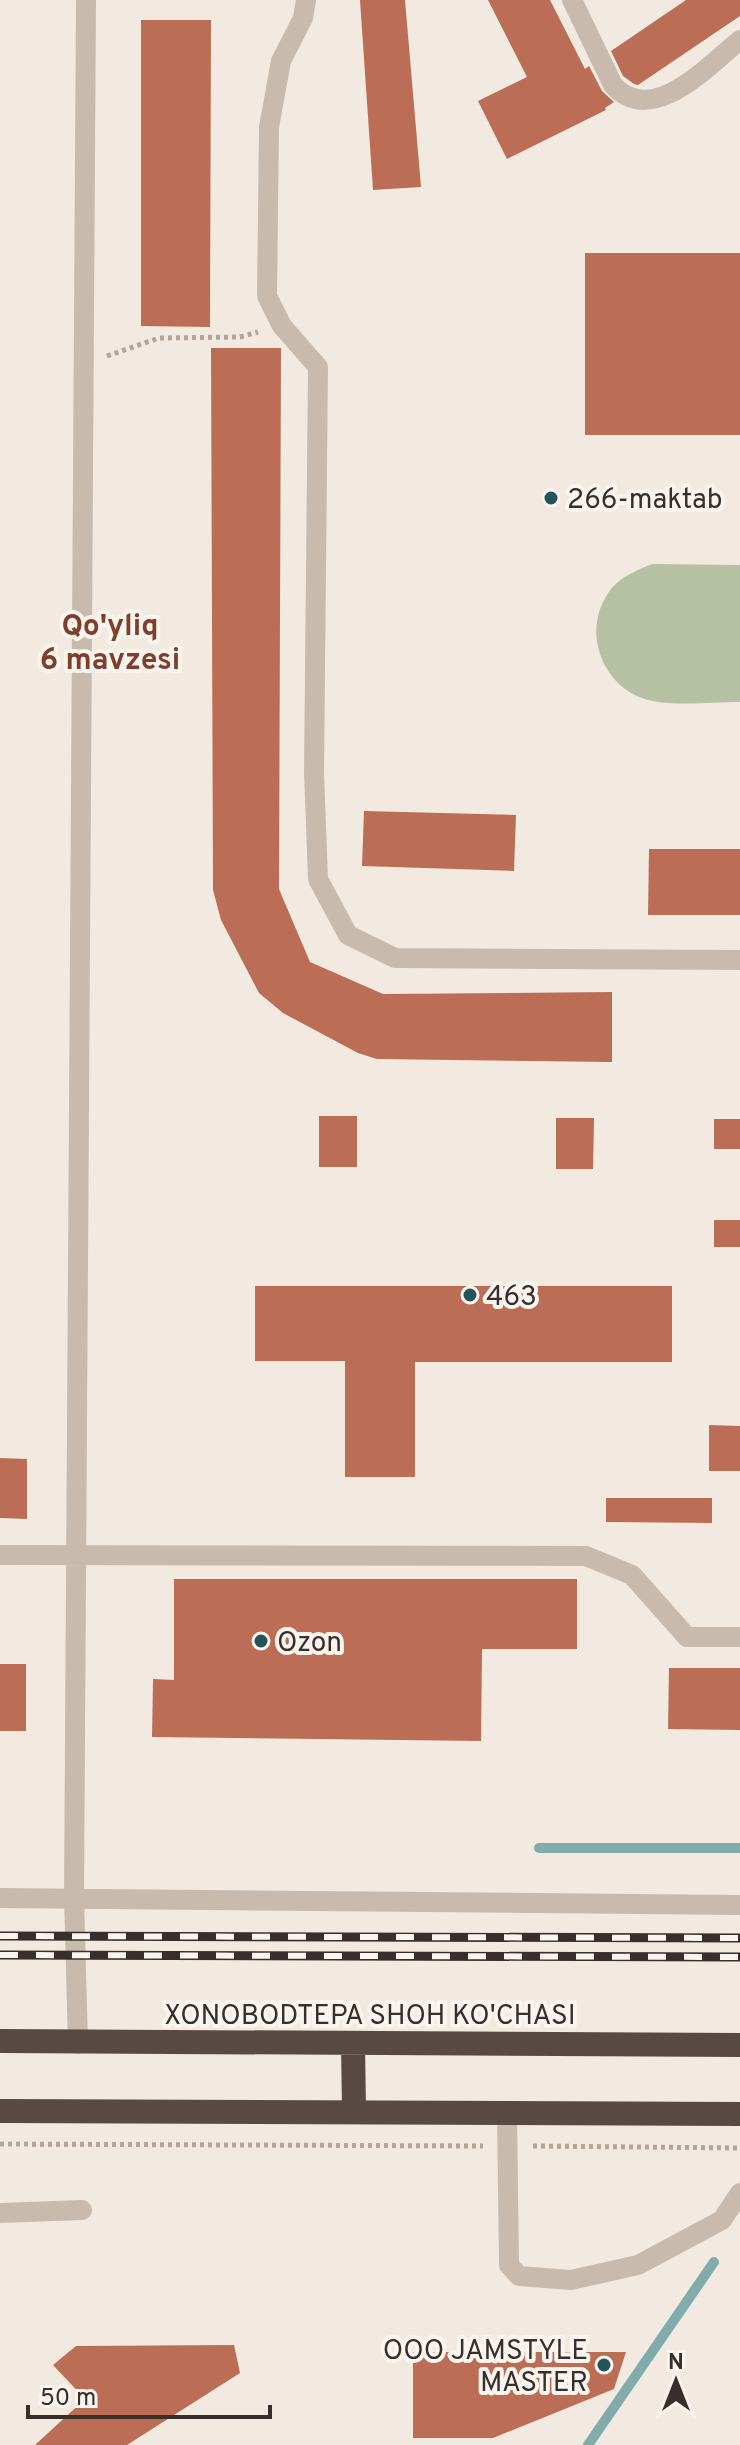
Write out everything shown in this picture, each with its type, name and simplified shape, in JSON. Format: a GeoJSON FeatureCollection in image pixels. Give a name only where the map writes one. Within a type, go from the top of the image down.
{"type":"FeatureCollection","features":[{"type":"Feature","properties":{"kind":"highway","name":"XONOBODTEPA SHOH KO'CHASI"},"geometry":{"type":"LineString","coordinates":[[0,2041],[78,2044],[740,2045]]}},
{"type":"Feature","properties":{"kind":"highway"},"geometry":{"type":"LineString","coordinates":[[353,2043],[354,2112]]}},
{"type":"Feature","properties":{"kind":"highway"},"geometry":{"type":"LineString","coordinates":[[0,2111],[740,2114]]}},
{"type":"Feature","properties":{"kind":"street"},"geometry":{"type":"LineString","coordinates":[[78,2044],[74,1897],[86,0]]}},
{"type":"Feature","properties":{"kind":"street"},"geometry":{"type":"LineString","coordinates":[[306,0],[303,18],[281,61],[269,127],[267,296],[282,326],[318,367],[318,879],[348,935],[395,958],[740,960]]}},
{"type":"Feature","properties":{"kind":"street"},"geometry":{"type":"LineString","coordinates":[[572,0],[613,85],[619,92],[645,101],[682,87],[740,40]]}},
{"type":"Feature","properties":{"kind":"street"},"geometry":{"type":"LineString","coordinates":[[0,1555],[586,1556],[632,1575],[687,1637],[740,1637]]}},
{"type":"Feature","properties":{"kind":"street"},"geometry":{"type":"LineString","coordinates":[[0,1898],[740,1905]]}},
{"type":"Feature","properties":{"kind":"street"},"geometry":{"type":"LineString","coordinates":[[507,2113],[509,2265],[519,2276],[571,2280],[638,2265],[722,2220],[740,2193]]}},
{"type":"Feature","properties":{"kind":"street"},"geometry":{"type":"LineString","coordinates":[[0,2213],[82,2210]]}},
{"type":"Feature","properties":{"kind":"path"},"geometry":{"type":"LineString","coordinates":[[85,364],[159,338],[240,337],[282,326]]}},
{"type":"Feature","properties":{"kind":"path"},"geometry":{"type":"LineString","coordinates":[[0,2144],[740,2148]]}},
{"type":"Feature","properties":{"kind":"green space"},"geometry":{"type":"Polygon","coordinates":[[[652,564],[740,565],[740,702],[684,704],[653,701],[636,696],[610,674],[597,644],[596,627],[600,611],[616,584],[652,564]]]}},
{"type":"Feature","properties":{"kind":"building"},"geometry":{"type":"Polygon","coordinates":[[[360,0],[405,0],[421,187],[373,190],[360,0]]]}},
{"type":"Feature","properties":{"kind":"building"},"geometry":{"type":"Polygon","coordinates":[[[488,0],[550,0],[585,69],[589,66],[602,91],[614,102],[606,110],[507,159],[478,101],[527,77],[488,0]]]}},
{"type":"Feature","properties":{"kind":"building"},"geometry":{"type":"Polygon","coordinates":[[[686,0],[740,0],[740,16],[638,85],[634,84],[623,76],[611,51],[686,0]]]}},
{"type":"Feature","properties":{"kind":"building"},"geometry":{"type":"Polygon","coordinates":[[[141,20],[211,20],[210,327],[141,326],[141,20]]]}},
{"type":"Feature","properties":{"kind":"building"},"geometry":{"type":"Polygon","coordinates":[[[585,253],[740,253],[740,435],[585,435],[585,253]]]}},
{"type":"Feature","properties":{"kind":"building"},"geometry":{"type":"Polygon","coordinates":[[[211,348],[281,348],[279,889],[310,962],[383,994],[612,992],[612,1062],[377,1059],[358,1053],[283,1013],[259,993],[221,920],[213,890],[211,348]]]}},
{"type":"Feature","properties":{"kind":"building"},"geometry":{"type":"Polygon","coordinates":[[[364,811],[516,815],[514,871],[362,866],[364,811]]]}},
{"type":"Feature","properties":{"kind":"building"},"geometry":{"type":"Polygon","coordinates":[[[649,849],[740,849],[740,915],[648,915],[649,849]]]}},
{"type":"Feature","properties":{"kind":"building"},"geometry":{"type":"Polygon","coordinates":[[[319,1116],[357,1116],[357,1167],[319,1167],[319,1116]]]}},
{"type":"Feature","properties":{"kind":"building"},"geometry":{"type":"Polygon","coordinates":[[[556,1118],[594,1118],[593,1169],[556,1169],[556,1118]]]}},
{"type":"Feature","properties":{"kind":"building"},"geometry":{"type":"Polygon","coordinates":[[[714,1119],[740,1119],[740,1149],[714,1149],[714,1119]]]}},
{"type":"Feature","properties":{"kind":"building"},"geometry":{"type":"Polygon","coordinates":[[[714,1220],[740,1220],[740,1247],[714,1247],[714,1220]]]}},
{"type":"Feature","properties":{"kind":"building"},"geometry":{"type":"Polygon","coordinates":[[[255,1286],[672,1286],[672,1362],[415,1362],[415,1477],[345,1477],[345,1361],[255,1361],[255,1286]]]}},
{"type":"Feature","properties":{"kind":"building"},"geometry":{"type":"Polygon","coordinates":[[[709,1425],[740,1426],[740,1471],[709,1471],[709,1425]]]}},
{"type":"Feature","properties":{"kind":"building"},"geometry":{"type":"Polygon","coordinates":[[[0,1458],[27,1459],[27,1519],[0,1518],[0,1458]]]}},
{"type":"Feature","properties":{"kind":"building"},"geometry":{"type":"Polygon","coordinates":[[[606,1498],[712,1498],[712,1523],[606,1522],[606,1498]]]}},
{"type":"Feature","properties":{"kind":"building"},"geometry":{"type":"Polygon","coordinates":[[[174,1579],[577,1579],[577,1649],[482,1649],[481,1741],[152,1737],[153,1679],[174,1680],[174,1579]]]}},
{"type":"Feature","properties":{"kind":"building"},"geometry":{"type":"Polygon","coordinates":[[[0,1664],[26,1664],[26,1731],[0,1731],[0,1664]]]}},
{"type":"Feature","properties":{"kind":"building"},"geometry":{"type":"Polygon","coordinates":[[[669,1668],[740,1668],[740,1730],[668,1729],[669,1668]]]}},
{"type":"Feature","properties":{"kind":"building"},"geometry":{"type":"Polygon","coordinates":[[[234,2345],[240,2373],[127,2445],[35,2445],[85,2399],[53,2365],[76,2346],[234,2345]]]}},
{"type":"Feature","properties":{"kind":"building"},"geometry":{"type":"Polygon","coordinates":[[[413,2352],[626,2352],[614,2389],[493,2438],[413,2438],[413,2352]]]}},
{"type":"Feature","properties":{"kind":"waterway"},"geometry":{"type":"LineString","coordinates":[[539,1848],[740,1848]]}},
{"type":"Feature","properties":{"kind":"waterway"},"geometry":{"type":"LineString","coordinates":[[588,2445],[714,2262]]}},
{"type":"Feature","properties":{"kind":"railway"},"geometry":{"type":"LineString","coordinates":[[0,1936],[740,1938]]}},
{"type":"Feature","properties":{"kind":"railway"},"geometry":{"type":"LineString","coordinates":[[0,1955],[740,1957]]}},
{"type":"Feature","properties":{"kind":"place","name":"266-maktab"},"geometry":{"type":"Point","coordinates":[551,498]}},
{"type":"Feature","properties":{"kind":"place","name":"463"},"geometry":{"type":"Point","coordinates":[470,1295]}},
{"type":"Feature","properties":{"kind":"place","name":"Ozon"},"geometry":{"type":"Point","coordinates":[261,1641]}},
{"type":"Feature","properties":{"kind":"place","name":"OOO JAMSTYLE MASTER"},"geometry":{"type":"Point","coordinates":[604,2365]}},
{"type":"Feature","properties":{"kind":"district","name":"Qo'yliq 6 mavzesi"},"geometry":{"type":"Point","coordinates":[110,642]}}]}
